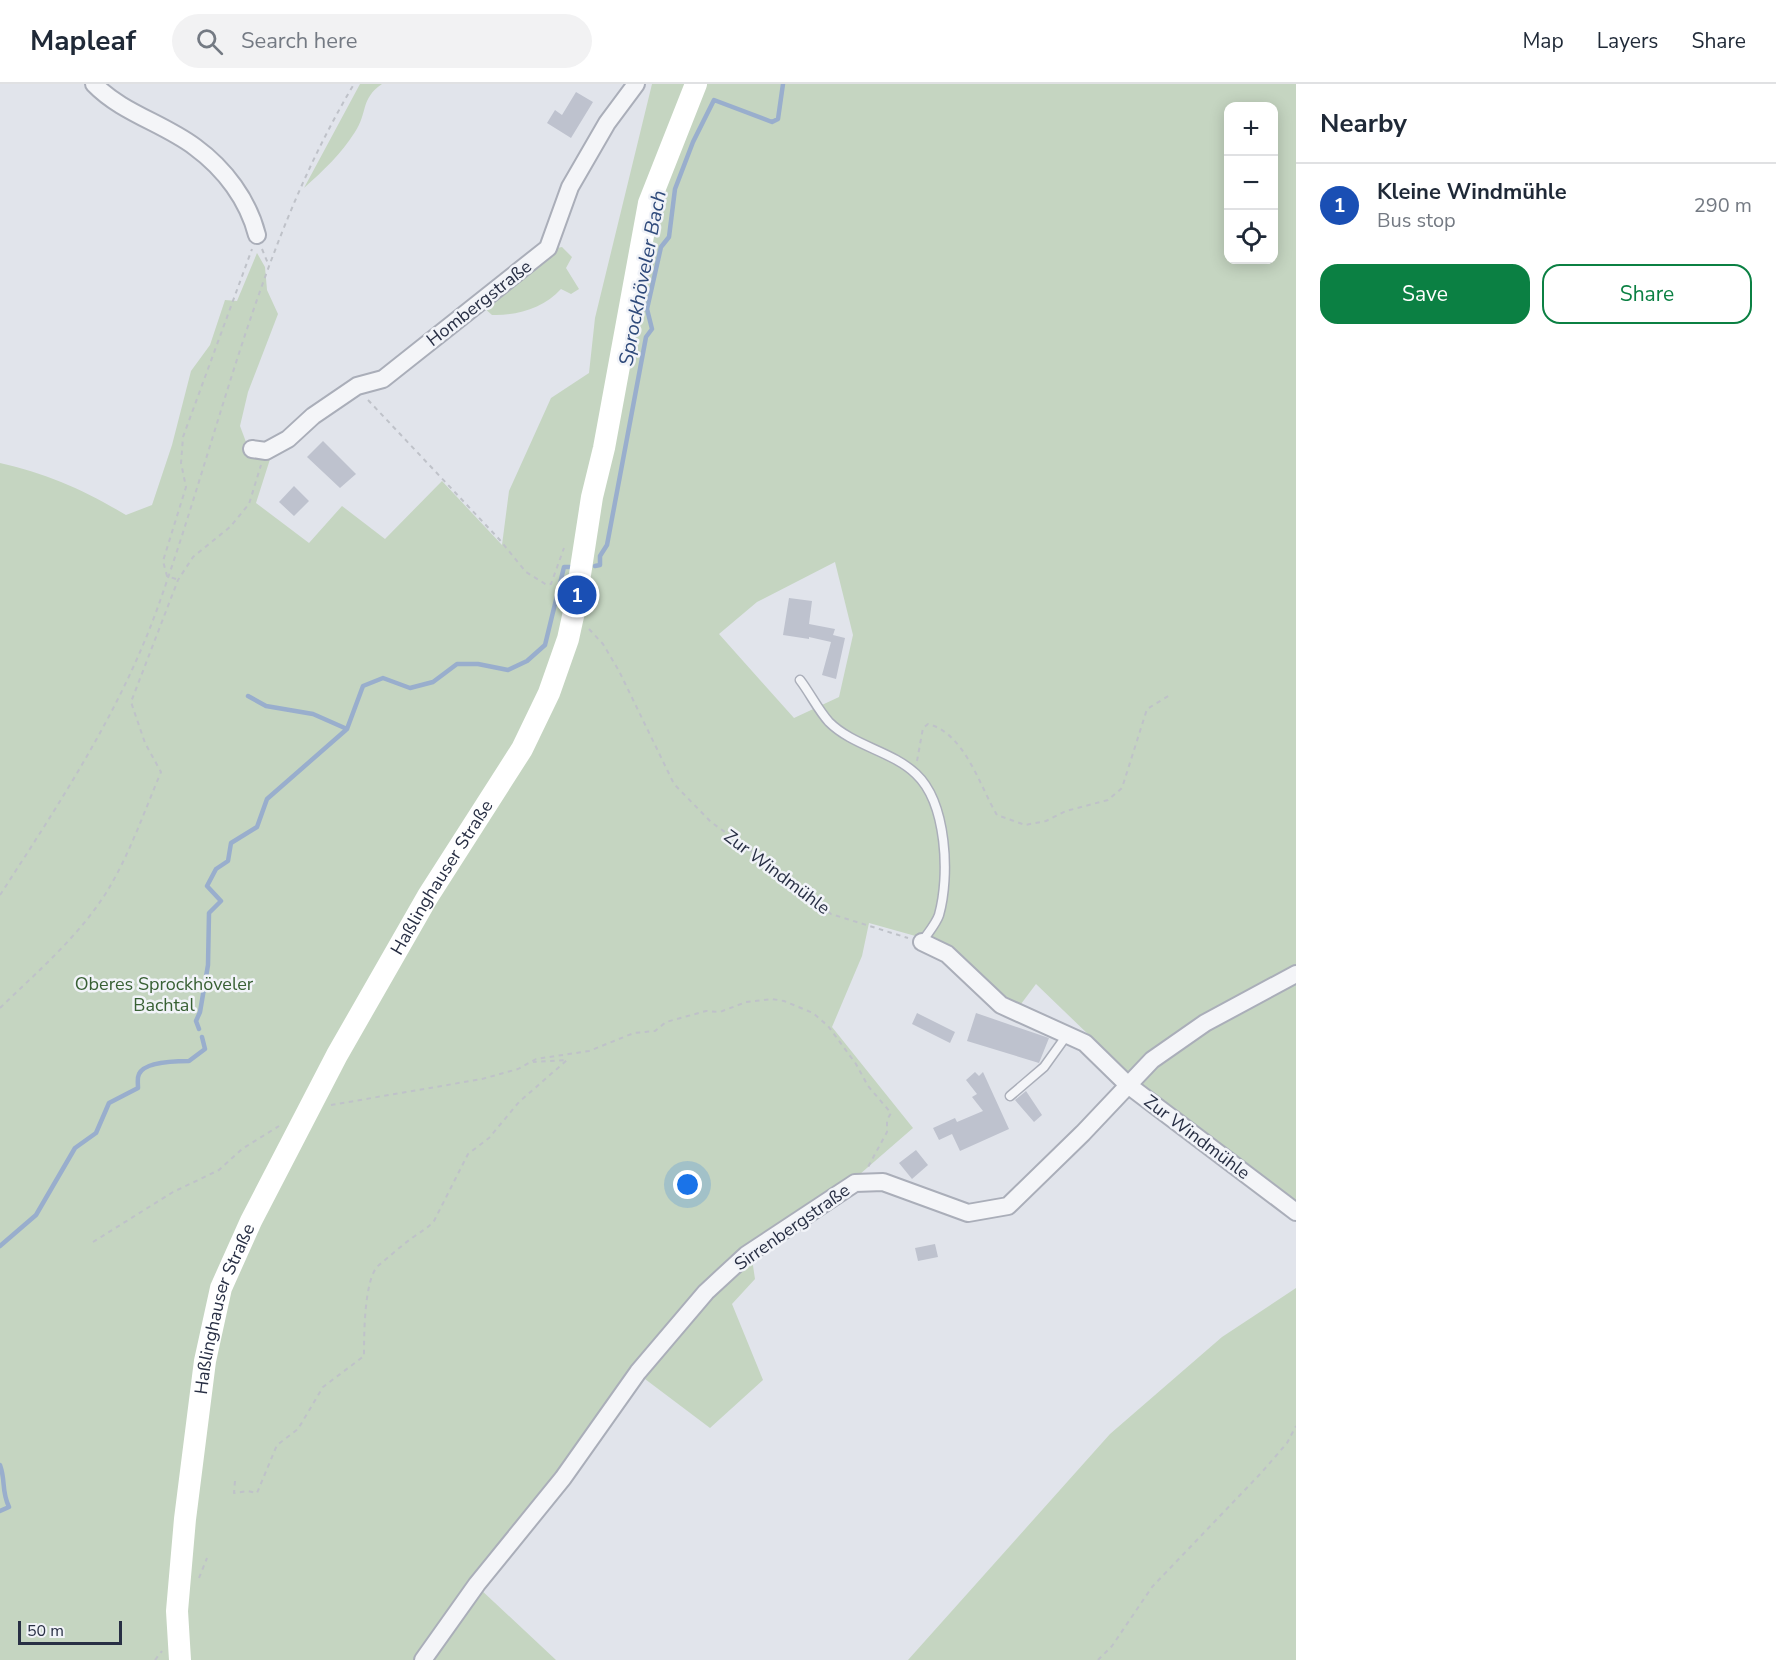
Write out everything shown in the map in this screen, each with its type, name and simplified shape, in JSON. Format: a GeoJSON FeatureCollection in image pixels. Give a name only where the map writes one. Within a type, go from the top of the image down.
{"type":"FeatureCollection","features":[{"type":"Feature","properties":{"kind":"main road","name":"Haßlinghauser Straße"},"geometry":{"type":"LineString","coordinates":[[180,1660],[177,1639],[179,1569],[213,1324],[221,1288],[235,1254],[305,1114],[392,955],[522,749],[549,693],[568,639],[575,607],[592,497],[604,448],[649,203],[696,84]]}},
{"type":"Feature","properties":{"kind":"street"},"geometry":{"type":"LineString","coordinates":[[94,84],[128,110],[195,147],[222,172],[243,198],[252,215],[257,235]]}},
{"type":"Feature","properties":{"kind":"street","name":"Hombergstraße"},"geometry":{"type":"LineString","coordinates":[[259,450],[288,439],[313,416],[357,386],[383,379],[548,249],[570,187],[607,123],[636,84]]}},
{"type":"Feature","properties":{"kind":"street","name":"Zur Windmühle"},"geometry":{"type":"LineString","coordinates":[[922,942],[947,954],[1001,1005],[1085,1043],[1128,1085],[1296,1212]]}},
{"type":"Feature","properties":{"kind":"street","name":"Sirrenbergstraße"},"geometry":{"type":"LineString","coordinates":[[423,1660],[477,1584],[563,1478],[638,1372],[706,1292],[746,1255],[855,1183],[883,1182],[968,1213],[1008,1206],[1083,1133],[1152,1060],[1179,1040],[1296,974]]}},
{"type":"Feature","properties":{"kind":"lane"},"geometry":{"type":"LineString","coordinates":[[800,680],[829,722],[915,773],[928,788],[936,805],[943,839],[943,885],[938,916],[922,942]]}},
{"type":"Feature","properties":{"kind":"lane"},"geometry":{"type":"LineString","coordinates":[[1010,1096],[1044,1067],[1067,1035]]}},
{"type":"Feature","properties":{"kind":"path"},"geometry":{"type":"LineString","coordinates":[[0,895],[70,787],[111,715],[160,601],[269,267],[328,127],[354,84]]}},
{"type":"Feature","properties":{"kind":"path"},"geometry":{"type":"LineString","coordinates":[[257,235],[269,267]]}},
{"type":"Feature","properties":{"kind":"path"},"geometry":{"type":"LineString","coordinates":[[167,576],[163,561],[186,487],[180,449],[188,421],[257,235]]}},
{"type":"Feature","properties":{"kind":"path"},"geometry":{"type":"LineString","coordinates":[[357,386],[500,539],[526,572],[548,585],[551,584],[566,545]]}},
{"type":"Feature","properties":{"kind":"path"},"geometry":{"type":"LineString","coordinates":[[0,1008],[66,943],[105,893],[135,834],[161,772],[145,743],[131,702],[178,580],[193,557],[230,527],[249,504],[259,450]]}},
{"type":"Feature","properties":{"kind":"path"},"geometry":{"type":"LineString","coordinates":[[167,576],[178,580]]}},
{"type":"Feature","properties":{"kind":"path","name":"Zur Windmühle"},"geometry":{"type":"LineString","coordinates":[[575,607],[587,628],[603,644],[674,784],[711,822],[769,864],[831,914],[922,942]]}},
{"type":"Feature","properties":{"kind":"path"},"geometry":{"type":"LineString","coordinates":[[915,773],[923,728],[928,724],[935,725],[962,751],[997,815],[1025,825],[1046,821],[1066,811],[1108,800],[1122,788],[1147,709],[1170,695]]}},
{"type":"Feature","properties":{"kind":"path"},"geometry":{"type":"LineString","coordinates":[[331,1105],[482,1079],[536,1059],[589,1051],[634,1033],[655,1031],[666,1022],[706,1011],[720,1011],[762,999],[784,1001],[813,1013],[828,1026],[856,1064],[868,1086],[891,1113],[886,1120],[887,1132],[855,1183]]}},
{"type":"Feature","properties":{"kind":"path"},"geometry":{"type":"LineString","coordinates":[[235,1481],[234,1493],[248,1491],[257,1493],[277,1445],[298,1429],[323,1387],[364,1356],[366,1313],[372,1275],[377,1266],[411,1239],[427,1230],[434,1221],[468,1154],[489,1138],[519,1102],[567,1060],[527,1064]]}},
{"type":"Feature","properties":{"kind":"path"},"geometry":{"type":"LineString","coordinates":[[93,1242],[173,1192],[219,1170],[242,1149],[265,1133],[305,1114]]}},
{"type":"Feature","properties":{"kind":"path"},"geometry":{"type":"LineString","coordinates":[[1098,1660],[1112,1646],[1152,1587],[1262,1472],[1287,1443],[1296,1426]]}},
{"type":"Feature","properties":{"kind":"path"},"geometry":{"type":"LineString","coordinates":[[155,1660],[158,1654]]}},
{"type":"Feature","properties":{"kind":"green space"},"geometry":{"type":"Polygon","coordinates":[[[360,84],[382,84],[370,95],[359,125],[350,140],[304,188],[360,84]]]}},
{"type":"Feature","properties":{"kind":"green space","name":"Oberes Sprockhöveler Bachtal"},"geometry":{"type":"Polygon","coordinates":[[[652,84],[1296,84],[1296,1206],[1147,1091],[1036,984],[1018,1008],[1004,1002],[944,944],[869,923],[862,956],[832,1027],[913,1128],[852,1181],[745,1250],[418,1660],[0,1660],[0,463],[34,472],[65,484],[126,515],[152,505],[172,445],[191,371],[210,345],[225,300],[237,301],[257,253],[265,267],[267,290],[278,314],[248,392],[240,426],[246,442],[269,444],[271,456],[256,503],[309,543],[342,506],[385,539],[442,481],[502,545],[509,491],[551,398],[589,373],[595,318],[652,84]],[[835,562],[757,602],[719,634],[794,718],[839,697],[853,635],[835,562]]]}},
{"type":"Feature","properties":{"kind":"green space"},"geometry":{"type":"Polygon","coordinates":[[[562,247],[572,257],[566,268],[579,289],[571,294],[561,289],[538,306],[511,314],[492,315],[483,307],[552,249],[562,247]]]}},
{"type":"Feature","properties":{"kind":"green space"},"geometry":{"type":"Polygon","coordinates":[[[752,1259],[755,1279],[732,1304],[763,1380],[710,1428],[641,1376],[709,1294],[752,1259]]]}},
{"type":"Feature","properties":{"kind":"green space"},"geometry":{"type":"Polygon","coordinates":[[[1296,1288],[1296,1660],[908,1660],[1110,1434],[1222,1337],[1296,1288]]]}},
{"type":"Feature","properties":{"kind":"green space"},"geometry":{"type":"Polygon","coordinates":[[[479,1588],[556,1660],[429,1660],[479,1588]]]}},
{"type":"Feature","properties":{"kind":"building"},"geometry":{"type":"Polygon","coordinates":[[[576,92],[593,102],[571,138],[547,123],[555,110],[562,115],[576,92]]]}},
{"type":"Feature","properties":{"kind":"building"},"geometry":{"type":"Polygon","coordinates":[[[323,441],[356,474],[340,488],[307,457],[323,441]]]}},
{"type":"Feature","properties":{"kind":"building"},"geometry":{"type":"Polygon","coordinates":[[[294,486],[309,501],[294,516],[279,502],[294,486]]]}},
{"type":"Feature","properties":{"kind":"building"},"geometry":{"type":"Polygon","coordinates":[[[789,598],[812,601],[809,624],[835,629],[833,635],[845,638],[836,679],[822,675],[831,642],[783,635],[789,598]]]}},
{"type":"Feature","properties":{"kind":"building"},"geometry":{"type":"Polygon","coordinates":[[[917,1013],[955,1032],[950,1043],[912,1024],[917,1013]]]}},
{"type":"Feature","properties":{"kind":"building"},"geometry":{"type":"Polygon","coordinates":[[[976,1013],[1049,1038],[1039,1063],[967,1041],[976,1013]]]}},
{"type":"Feature","properties":{"kind":"building"},"geometry":{"type":"Polygon","coordinates":[[[975,1072],[979,1076],[983,1072],[1009,1129],[960,1151],[952,1134],[939,1140],[933,1128],[955,1118],[957,1122],[983,1111],[972,1097],[977,1094],[966,1080],[975,1072]]]}},
{"type":"Feature","properties":{"kind":"building"},"geometry":{"type":"Polygon","coordinates":[[[1026,1091],[1042,1115],[1034,1122],[1015,1100],[1026,1091]]]}},
{"type":"Feature","properties":{"kind":"building"},"geometry":{"type":"Polygon","coordinates":[[[916,1150],[928,1165],[912,1179],[899,1163],[916,1150]]]}},
{"type":"Feature","properties":{"kind":"building"},"geometry":{"type":"Polygon","coordinates":[[[935,1244],[938,1257],[918,1261],[915,1248],[935,1244]]]}},
{"type":"Feature","properties":{"kind":"waterway","name":"Sprockhöveler Bach"},"geometry":{"type":"LineString","coordinates":[[595,566],[600,565],[600,556],[607,545],[646,337],[652,329],[647,309],[661,247],[669,237],[675,189],[693,142],[714,100],[772,122],[778,119],[783,84]]}},
{"type":"Feature","properties":{"kind":"waterway","name":"Sprockhöveler Bach"},"geometry":{"type":"LineString","coordinates":[[199,1029],[196,1021],[200,1012],[208,965],[209,913],[221,901],[207,886],[216,869],[228,861],[231,843],[257,827],[267,799],[347,729],[363,686],[383,678],[410,688],[433,682],[457,664],[478,664],[508,670],[527,661],[545,645],[564,567],[570,567]]}},
{"type":"Feature","properties":{"kind":"waterway"},"geometry":{"type":"LineString","coordinates":[[248,696],[266,706],[313,714],[347,729]]}},
{"type":"Feature","properties":{"kind":"waterway","name":"Sprockhöveler Bach"},"geometry":{"type":"LineString","coordinates":[[0,1246],[36,1215],[75,1148],[96,1133],[109,1103],[138,1088],[139,1074],[148,1066],[189,1061],[205,1049],[202,1037]]}},
{"type":"Feature","properties":{"kind":"waterway","name":"Sprockhöveler Bach"},"geometry":{"type":"LineString","coordinates":[[0,1465],[9,1507],[0,1511]]}},
{"type":"Feature","properties":{"kind":"place","name":"Kleine Windmühle"},"geometry":{"type":"Point","coordinates":[577,595]}}]}
